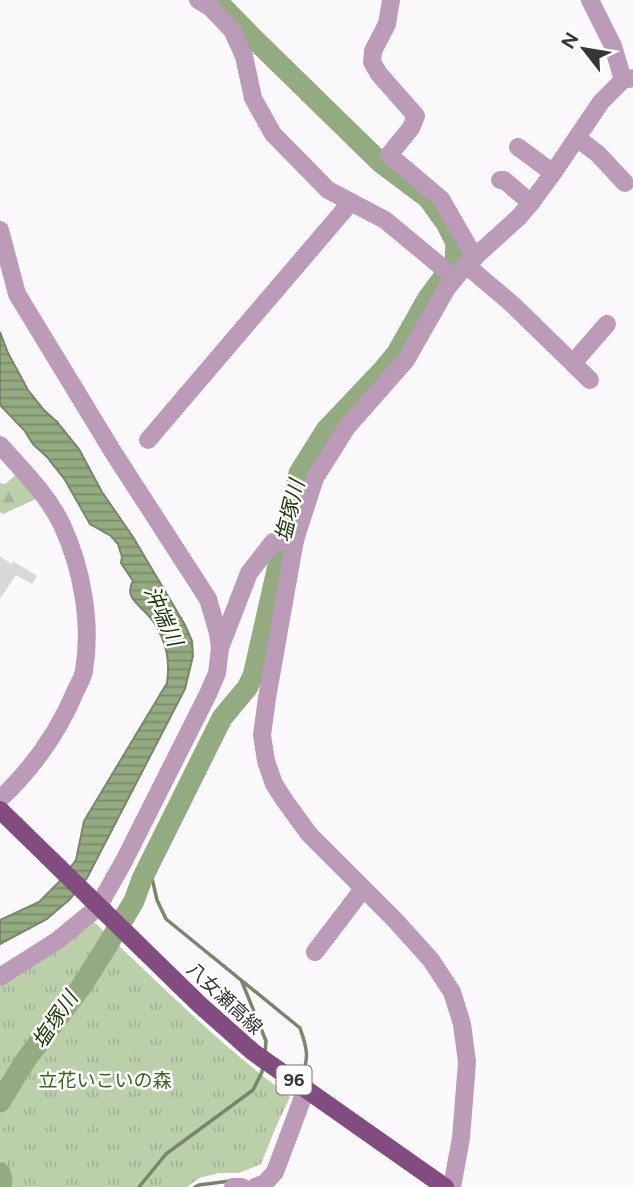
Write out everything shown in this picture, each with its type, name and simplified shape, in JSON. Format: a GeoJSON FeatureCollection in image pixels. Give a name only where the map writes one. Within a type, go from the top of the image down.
{"type":"FeatureCollection","features":[{"type":"Feature","properties":{"kind":"main road","name":"八女瀬高線"},"geometry":{"type":"LineString","coordinates":[[0,810],[200,1005],[253,1052],[445,1187]]}},
{"type":"Feature","properties":{"kind":"street"},"geometry":{"type":"LineString","coordinates":[[198,0],[210,7],[232,30],[244,56],[253,98],[273,134],[328,190],[465,267],[512,304],[590,380]]}},
{"type":"Feature","properties":{"kind":"street"},"geometry":{"type":"LineString","coordinates":[[391,0],[387,24],[373,51],[372,62],[415,116],[411,128],[389,155],[442,200],[465,267]]}},
{"type":"Feature","properties":{"kind":"street"},"geometry":{"type":"LineString","coordinates":[[452,1187],[461,1138],[467,1062],[462,1024],[452,992],[431,960],[309,834],[285,802],[274,784],[266,761],[262,735],[295,540],[314,478],[347,427],[406,360],[447,288],[465,267],[519,217],[553,173],[594,96],[628,79],[590,0]]}},
{"type":"Feature","properties":{"kind":"street"},"geometry":{"type":"LineString","coordinates":[[575,133],[625,183]]}},
{"type":"Feature","properties":{"kind":"street"},"geometry":{"type":"LineString","coordinates":[[518,147],[553,173]]}},
{"type":"Feature","properties":{"kind":"street"},"geometry":{"type":"LineString","coordinates":[[500,180],[504,180],[531,203]]}},
{"type":"Feature","properties":{"kind":"street"},"geometry":{"type":"LineString","coordinates":[[148,440],[351,202]]}},
{"type":"Feature","properties":{"kind":"street"},"geometry":{"type":"LineString","coordinates":[[0,230],[17,295],[113,452],[208,599],[220,648]]}},
{"type":"Feature","properties":{"kind":"street"},"geometry":{"type":"LineString","coordinates":[[573,363],[607,324]]}},
{"type":"Feature","properties":{"kind":"street"},"geometry":{"type":"LineString","coordinates":[[0,445],[43,495],[62,524],[79,573],[87,628],[84,673],[71,704],[46,746],[0,799]]}},
{"type":"Feature","properties":{"kind":"street"},"geometry":{"type":"LineString","coordinates":[[0,977],[100,909],[208,694],[216,673],[220,648],[248,573],[273,542],[295,540]]}},
{"type":"Feature","properties":{"kind":"street"},"geometry":{"type":"LineString","coordinates":[[315,952],[363,889]]}},
{"type":"Feature","properties":{"kind":"street"},"geometry":{"type":"LineString","coordinates":[[255,1187],[265,1183],[275,1172],[306,1089]]}},
{"type":"Feature","properties":{"kind":"street"},"geometry":{"type":"LineString","coordinates":[[233,1187],[242,1187]]}},
{"type":"Feature","properties":{"kind":"green space"},"geometry":{"type":"Polygon","coordinates":[[[16,475],[36,499],[3,514],[0,512],[0,483],[5,484],[16,475]]]}},
{"type":"Feature","properties":{"kind":"green space","name":"立花いこいの森"},"geometry":{"type":"Polygon","coordinates":[[[93,921],[213,1034],[290,1097],[261,1164],[239,1173],[219,1173],[199,1178],[187,1187],[0,1187],[0,986],[76,936],[93,921]]]}},
{"type":"Feature","properties":{"kind":"water","name":"沖端川"},"geometry":{"type":"Polygon","coordinates":[[[0,332],[28,390],[79,449],[102,492],[133,537],[185,625],[192,641],[193,656],[185,689],[87,878],[70,899],[47,919],[0,944],[0,920],[39,902],[76,860],[84,821],[167,683],[168,666],[166,649],[159,632],[131,595],[133,581],[121,563],[118,544],[111,536],[90,524],[65,480],[0,405],[0,332]]]}},
{"type":"Feature","properties":{"kind":"building"},"geometry":{"type":"Polygon","coordinates":[[[0,556],[37,576],[32,584],[16,575],[0,599],[0,556]]]}},
{"type":"Feature","properties":{"kind":"waterway","name":"塩塚川"},"geometry":{"type":"LineString","coordinates":[[0,1102],[25,1061],[81,987],[134,901],[142,879],[222,718],[247,688],[253,676],[299,473],[326,430],[397,353],[428,298],[455,262],[456,243],[428,198],[380,162],[216,0]]}},
{"type":"Feature","properties":{"kind":"waterway"},"geometry":{"type":"LineString","coordinates":[[149,865],[157,900],[166,919],[300,1028],[307,1054],[301,1080]]}},
{"type":"Feature","properties":{"kind":"waterway"},"geometry":{"type":"LineString","coordinates":[[242,982],[266,1041],[265,1054]]}},
{"type":"Feature","properties":{"kind":"waterway"},"geometry":{"type":"LineString","coordinates":[[139,1187],[166,1154],[253,1090],[263,1065]]}},
{"type":"Feature","properties":{"kind":"waterway","name":"塩塚川"},"geometry":{"type":"LineString","coordinates":[[0,1173],[1,1187]]}},
{"type":"Feature","properties":{"kind":"waterway"},"geometry":{"type":"LineString","coordinates":[[195,1187],[230,1181]]}}]}
